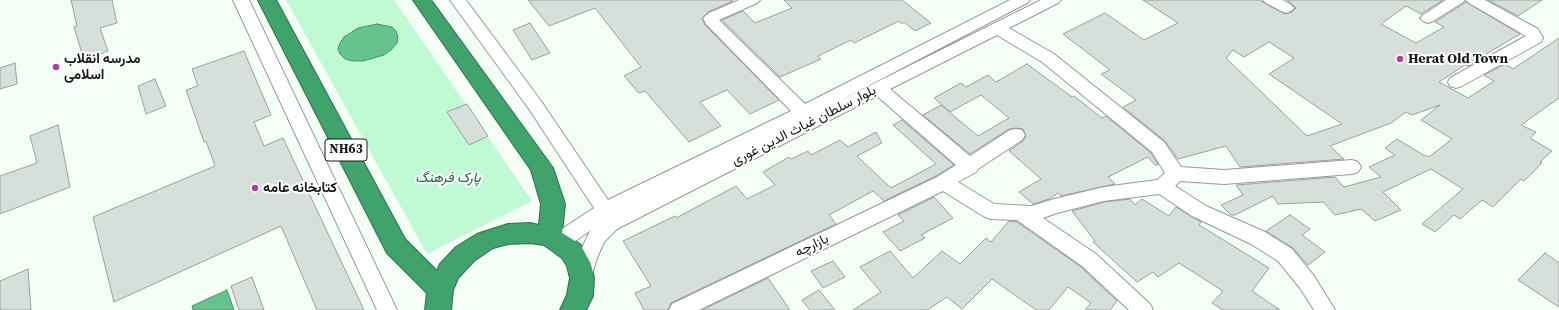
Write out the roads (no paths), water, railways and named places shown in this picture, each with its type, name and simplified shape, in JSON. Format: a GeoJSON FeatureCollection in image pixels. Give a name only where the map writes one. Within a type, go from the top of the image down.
{"type":"FeatureCollection","features":[{"type":"Feature","properties":{"kind":"highway","name":"NH63"},"geometry":{"type":"LineString","coordinates":[[267,0],[396,246],[439,300]]}},
{"type":"Feature","properties":{"kind":"highway"},"geometry":{"type":"LineString","coordinates":[[422,0],[542,168],[553,204],[554,240]]}},
{"type":"Feature","properties":{"kind":"highway"},"geometry":{"type":"LineString","coordinates":[[439,300],[449,271],[465,254],[485,242],[508,234],[530,233],[554,240],[572,251],[579,264],[580,299]]}},
{"type":"Feature","properties":{"kind":"street"},"geometry":{"type":"LineString","coordinates":[[241,0],[387,310]]}},
{"type":"Feature","properties":{"kind":"street"},"geometry":{"type":"LineString","coordinates":[[458,0],[535,105],[608,217]]}},
{"type":"Feature","properties":{"kind":"street"},"geometry":{"type":"LineString","coordinates":[[752,0],[714,16],[711,21],[803,112]]}},
{"type":"Feature","properties":{"kind":"street"},"geometry":{"type":"LineString","coordinates":[[554,240],[608,217],[803,112],[1022,0]]}},
{"type":"Feature","properties":{"kind":"street","name":"بلوار سلطان غیاث الدین غوری"},"geometry":{"type":"LineString","coordinates":[[580,299],[587,258],[608,217],[878,88],[1053,0]]}},
{"type":"Feature","properties":{"kind":"street"},"geometry":{"type":"LineString","coordinates":[[1271,0],[1286,8]]}},
{"type":"Feature","properties":{"kind":"street"},"geometry":{"type":"LineString","coordinates":[[1428,18],[1457,0]]}},
{"type":"Feature","properties":{"kind":"street"},"geometry":{"type":"LineString","coordinates":[[1456,82],[1535,38],[1532,33],[1474,0]]}},
{"type":"Feature","properties":{"kind":"street"},"geometry":{"type":"LineString","coordinates":[[997,28],[1048,58],[1130,123],[1158,147],[1176,174]]}},
{"type":"Feature","properties":{"kind":"street"},"geometry":{"type":"LineString","coordinates":[[878,88],[970,167]]}},
{"type":"Feature","properties":{"kind":"street","name":"بازارچه"},"geometry":{"type":"LineString","coordinates":[[679,310],[944,182],[970,167],[1016,135]]}},
{"type":"Feature","properties":{"kind":"street"},"geometry":{"type":"LineString","coordinates":[[944,182],[990,211],[1033,214],[1054,206],[1104,194],[1162,187],[1176,174],[1224,177],[1352,167]]}},
{"type":"Feature","properties":{"kind":"street"},"geometry":{"type":"LineString","coordinates":[[1162,187],[1199,211],[1258,238],[1285,255],[1307,282],[1325,310]]}},
{"type":"Feature","properties":{"kind":"street"},"geometry":{"type":"LineString","coordinates":[[1021,213],[1089,260],[1142,310]]}},
{"type":"Feature","properties":{"kind":"place","name":"Herat Old Town"},"geometry":{"type":"Point","coordinates":[1400,59]}},
{"type":"Feature","properties":{"kind":"place","name":"مدرسه انقلاب اسلامی"},"geometry":{"type":"Point","coordinates":[56,67]}},
{"type":"Feature","properties":{"kind":"place","name":"کتابخانه عامه"},"geometry":{"type":"Point","coordinates":[255,188]}},
{"type":"Feature","properties":{"kind":"park label","name":"پارک فرهنگ"},"geometry":{"type":"Point","coordinates":[448,178]}}]}
